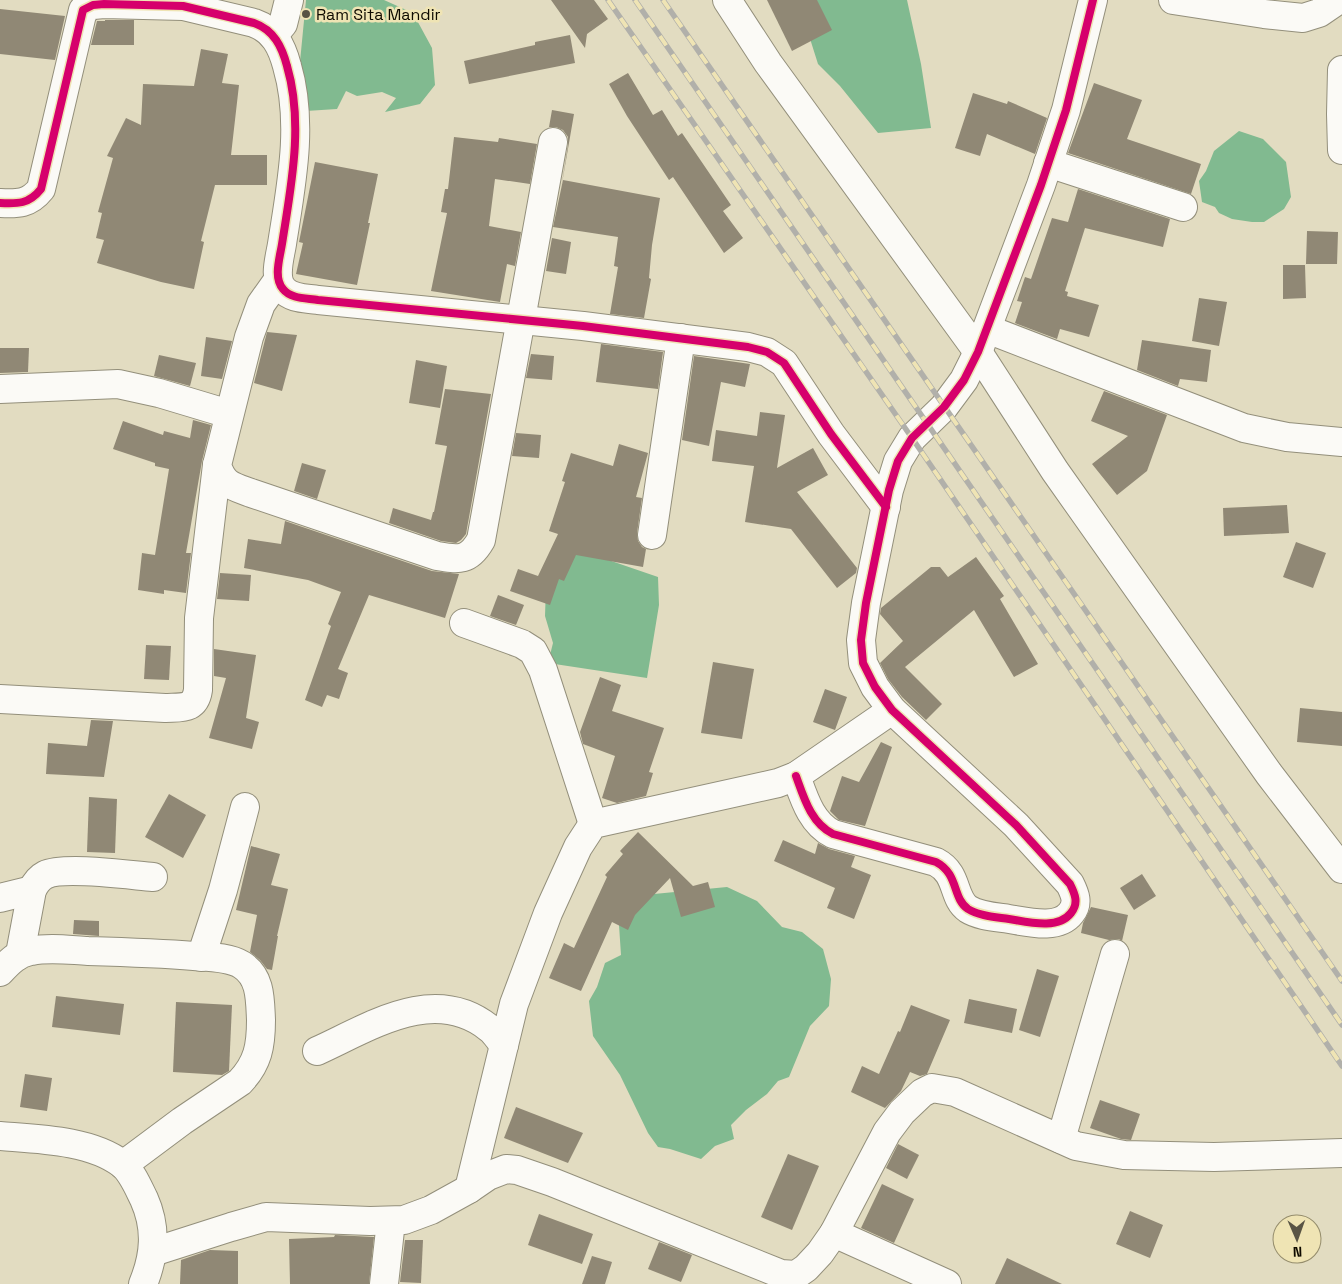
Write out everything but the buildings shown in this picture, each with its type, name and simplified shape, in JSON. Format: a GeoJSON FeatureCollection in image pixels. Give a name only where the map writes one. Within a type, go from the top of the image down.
{"type":"FeatureCollection","features":[{"type":"Feature","properties":{"kind":"street"},"geometry":{"type":"LineString","coordinates":[[273,36],[283,24],[289,0]]}},
{"type":"Feature","properties":{"kind":"street"},"geometry":{"type":"LineString","coordinates":[[726,0],[768,63],[983,340],[1061,479],[1269,774],[1342,869]]}},
{"type":"Feature","properties":{"kind":"street"},"geometry":{"type":"LineString","coordinates":[[796,776],[805,802],[814,818],[824,829],[833,834],[936,862],[945,867],[949,872],[965,907],[971,910],[981,914],[1026,922],[1055,923],[1066,919],[1073,911],[1076,903],[1075,894],[1070,884],[1016,825],[892,710],[875,688],[863,663],[861,640],[866,603],[898,460],[912,438],[944,407],[964,380],[983,340],[1066,110],[1093,0]]}},
{"type":"Feature","properties":{"kind":"street"},"geometry":{"type":"LineString","coordinates":[[1173,0],[1302,18],[1319,13],[1338,0]]}},
{"type":"Feature","properties":{"kind":"street"},"geometry":{"type":"LineString","coordinates":[[0,203],[27,201],[34,198],[41,189],[82,5],[183,6],[262,26],[282,48],[295,103],[296,132],[278,280],[261,304],[249,336],[217,465],[199,618],[197,698],[193,703],[186,706],[165,708],[0,699]]}},
{"type":"Feature","properties":{"kind":"street"},"geometry":{"type":"LineString","coordinates":[[1342,70],[1340,114],[1342,150]]}},
{"type":"Feature","properties":{"kind":"street"},"geometry":{"type":"LineString","coordinates":[[217,465],[224,482],[251,493],[437,556],[454,559],[463,558],[476,549],[481,540],[553,142]]}},
{"type":"Feature","properties":{"kind":"street"},"geometry":{"type":"LineString","coordinates":[[1048,163],[1183,207]]}},
{"type":"Feature","properties":{"kind":"street"},"geometry":{"type":"LineString","coordinates":[[278,280],[282,288],[293,297],[520,319],[748,346],[767,352],[784,363],[832,434],[886,507]]}},
{"type":"Feature","properties":{"kind":"street"},"geometry":{"type":"LineString","coordinates":[[652,535],[681,338]]}},
{"type":"Feature","properties":{"kind":"street"},"geometry":{"type":"LineString","coordinates":[[983,340],[1244,428],[1287,437],[1342,442]]}},
{"type":"Feature","properties":{"kind":"street"},"geometry":{"type":"LineString","coordinates":[[0,389],[118,384],[159,393],[229,414]]}},
{"type":"Feature","properties":{"kind":"street"},"geometry":{"type":"LineString","coordinates":[[464,623],[522,644],[533,651],[542,670],[593,824]]}},
{"type":"Feature","properties":{"kind":"street"},"geometry":{"type":"LineString","coordinates":[[469,1189],[514,1004],[548,913],[578,847],[593,824],[763,787],[796,776],[892,710]]}},
{"type":"Feature","properties":{"kind":"street"},"geometry":{"type":"LineString","coordinates":[[201,956],[223,890],[245,807]]}},
{"type":"Feature","properties":{"kind":"street"},"geometry":{"type":"LineString","coordinates":[[20,954],[32,890],[37,881],[44,876],[53,873],[76,871],[153,877]]}},
{"type":"Feature","properties":{"kind":"street"},"geometry":{"type":"LineString","coordinates":[[0,898],[32,890]]}},
{"type":"Feature","properties":{"kind":"street"},"geometry":{"type":"LineString","coordinates":[[0,972],[20,954],[40,949],[154,952],[231,961],[242,965],[257,982],[260,998],[260,1042],[255,1062],[240,1082],[182,1121],[123,1165]]}},
{"type":"Feature","properties":{"kind":"street"},"geometry":{"type":"LineString","coordinates":[[1061,1139],[1115,954]]}},
{"type":"Feature","properties":{"kind":"street"},"geometry":{"type":"LineString","coordinates":[[317,1051],[405,1012],[440,1008],[456,1011],[490,1028],[504,1045]]}},
{"type":"Feature","properties":{"kind":"street"},"geometry":{"type":"LineString","coordinates":[[153,1252],[266,1217],[392,1222],[404,1220],[432,1210],[488,1176],[506,1169],[516,1170],[552,1182],[760,1275],[796,1274],[806,1268],[820,1253],[834,1233],[887,1132],[902,1112],[922,1093],[932,1088],[955,1092],[1076,1146],[1124,1155],[1214,1157],[1342,1153]]}},
{"type":"Feature","properties":{"kind":"street"},"geometry":{"type":"LineString","coordinates":[[0,1136],[40,1139],[86,1147],[105,1153],[123,1165],[136,1182],[149,1209],[154,1233],[153,1252],[143,1284]]}},
{"type":"Feature","properties":{"kind":"street"},"geometry":{"type":"LineString","coordinates":[[384,1284],[392,1222]]}},
{"type":"Feature","properties":{"kind":"street"},"geometry":{"type":"LineString","coordinates":[[834,1233],[946,1284]]}},
{"type":"Feature","properties":{"kind":"shaded area"},"geometry":{"type":"Polygon","coordinates":[[[306,0],[384,0],[413,13],[432,48],[435,85],[420,104],[385,112],[396,98],[382,92],[357,96],[346,91],[337,109],[306,111],[299,72],[306,0]]]}},
{"type":"Feature","properties":{"kind":"shaded area"},"geometry":{"type":"Polygon","coordinates":[[[814,0],[907,0],[921,64],[931,128],[878,133],[840,86],[818,64],[806,26],[814,0]]]}},
{"type":"Feature","properties":{"kind":"shaded area"},"geometry":{"type":"Polygon","coordinates":[[[1239,131],[1263,139],[1286,162],[1291,197],[1284,209],[1264,222],[1232,219],[1219,213],[1215,207],[1202,202],[1199,181],[1206,171],[1214,151],[1239,131]]]}},
{"type":"Feature","properties":{"kind":"shaded area"},"geometry":{"type":"Polygon","coordinates":[[[585,552],[658,577],[659,605],[647,678],[548,663],[553,643],[545,616],[547,557],[585,552]]]}},
{"type":"Feature","properties":{"kind":"shaded area"},"geometry":{"type":"Polygon","coordinates":[[[727,887],[757,901],[782,927],[802,932],[823,949],[831,979],[829,1006],[810,1026],[789,1077],[778,1081],[767,1094],[746,1110],[731,1125],[734,1139],[715,1146],[701,1159],[658,1147],[648,1133],[620,1075],[593,1036],[589,1001],[597,987],[605,963],[621,955],[619,925],[654,894],[727,887]]]}},
{"type":"Feature","properties":{"kind":"railway"},"geometry":{"type":"LineString","coordinates":[[608,0],[912,438],[1342,1066]]}},
{"type":"Feature","properties":{"kind":"railway"},"geometry":{"type":"LineString","coordinates":[[635,0],[1342,1025]]}},
{"type":"Feature","properties":{"kind":"railway"},"geometry":{"type":"LineString","coordinates":[[663,0],[1342,981]]}},
{"type":"Feature","properties":{"kind":"cycle path"},"geometry":{"type":"LineString","coordinates":[[796,776],[809,809],[825,829],[833,834],[936,862],[943,867],[952,879],[959,899],[972,911],[988,916],[1042,924],[1058,922],[1071,913],[1075,906],[1075,899],[1070,884],[1016,825],[892,710],[875,687],[863,663],[861,640],[866,603],[889,490],[898,461],[912,438],[944,407],[964,380],[978,352],[1041,185],[1066,110],[1093,0]]}},
{"type":"Feature","properties":{"kind":"cycle path"},"geometry":{"type":"LineString","coordinates":[[0,203],[23,202],[32,198],[41,189],[83,10],[93,5],[104,4],[183,6],[254,23],[267,30],[280,46],[292,88],[295,110],[292,177],[278,273],[280,284],[286,292],[290,295],[304,298],[583,326],[748,347],[767,352],[784,363],[831,434],[886,507]]}},
{"type":"Feature","properties":{"kind":"place","name":"Ram Sita Mandir"},"geometry":{"type":"Point","coordinates":[306,14]}}]}
